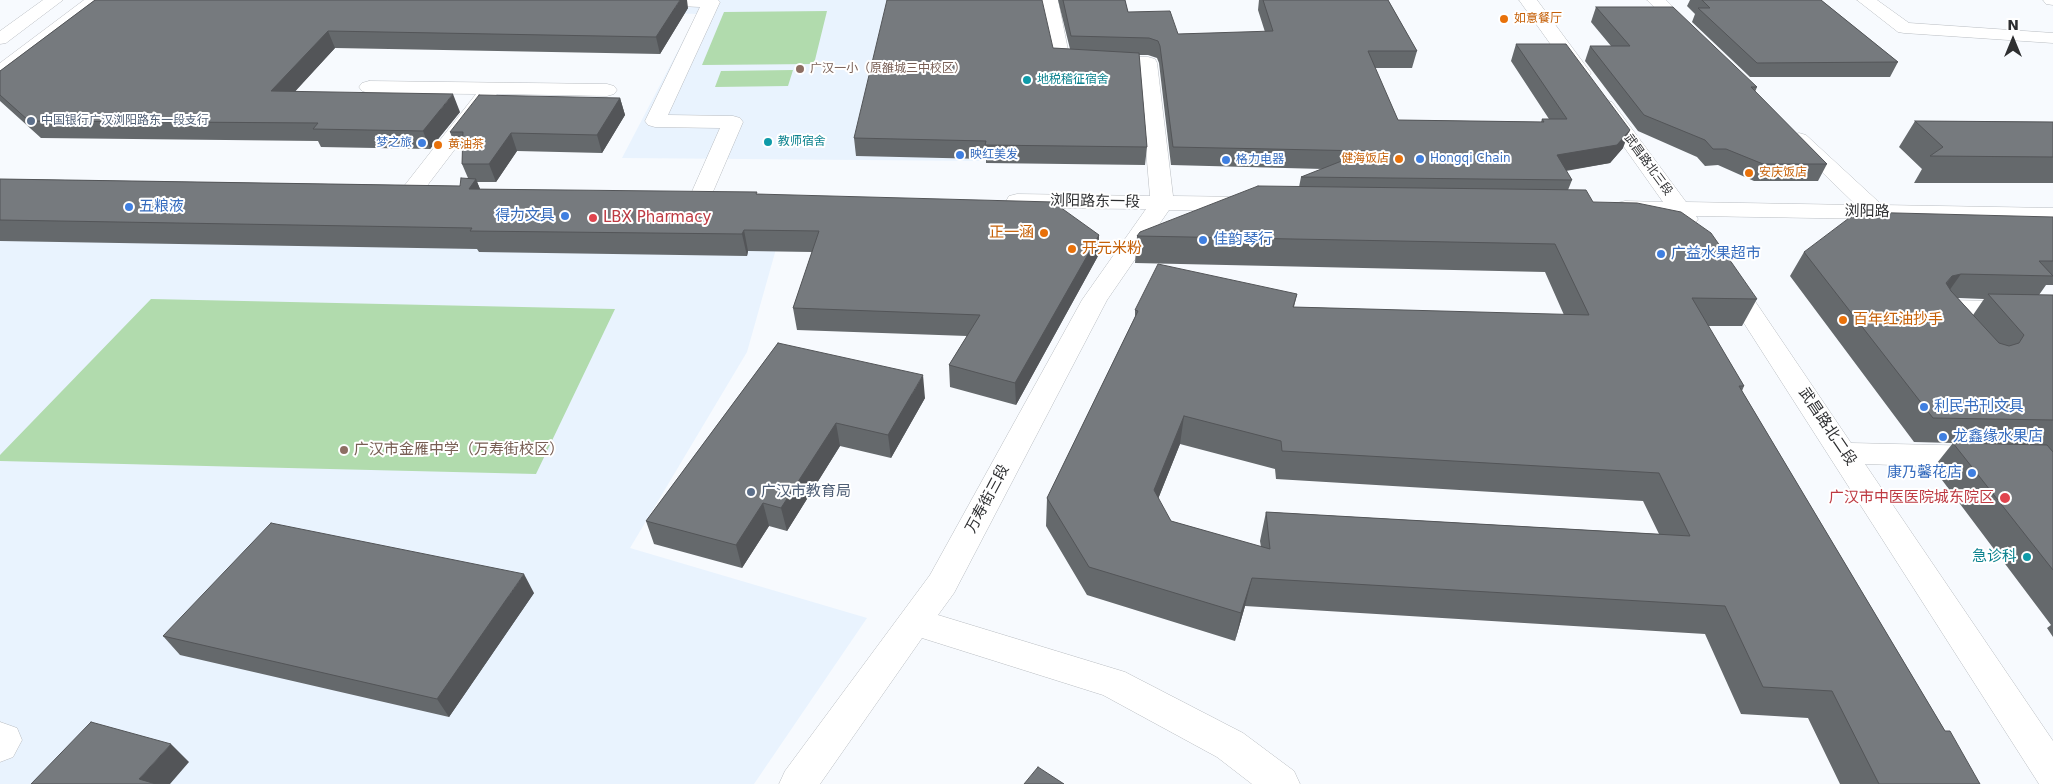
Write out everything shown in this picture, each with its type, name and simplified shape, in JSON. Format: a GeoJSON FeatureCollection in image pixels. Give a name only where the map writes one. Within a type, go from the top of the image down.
{"type":"FeatureCollection","features":[{"type":"Feature","properties":{"kind":"street"},"geometry":{"type":"LineString","coordinates":[[1,38],[54,0]]}},
{"type":"Feature","properties":{"kind":"street"},"geometry":{"type":"LineString","coordinates":[[0,72],[95,0]]}},
{"type":"Feature","properties":{"kind":"street"},"geometry":{"type":"LineString","coordinates":[[661,0],[711,2],[655,121],[733,122],[701,196]]}},
{"type":"Feature","properties":{"kind":"street"},"geometry":{"type":"LineString","coordinates":[[1049,0],[1061,60],[1148,63],[1162,204]]}},
{"type":"Feature","properties":{"kind":"street","name":"武昌路北三段"},"geometry":{"type":"LineString","coordinates":[[1528,0],[1680,208]]}},
{"type":"Feature","properties":{"kind":"street"},"geometry":{"type":"LineString","coordinates":[[1656,0],[1706,48]]}},
{"type":"Feature","properties":{"kind":"street"},"geometry":{"type":"LineString","coordinates":[[1866,0],[1904,28],[2053,38]]}},
{"type":"Feature","properties":{"kind":"street"},"geometry":{"type":"LineString","coordinates":[[369,87],[608,90]]}},
{"type":"Feature","properties":{"kind":"street"},"geometry":{"type":"LineString","coordinates":[[442,191],[402,190],[491,88]]}},
{"type":"Feature","properties":{"kind":"street"},"geometry":{"type":"LineString","coordinates":[[1784,123],[1876,212]]}},
{"type":"Feature","properties":{"kind":"street","name":"浏阳路东一段"},"geometry":{"type":"LineString","coordinates":[[995,201],[1272,204]]}},
{"type":"Feature","properties":{"kind":"street","name":"万寿街三段"},"geometry":{"type":"LineString","coordinates":[[798,784],[942,584],[1095,300],[1162,204]]}},
{"type":"Feature","properties":{"kind":"street"},"geometry":{"type":"LineString","coordinates":[[1601,208],[1680,208]]}},
{"type":"Feature","properties":{"kind":"street","name":"浏阳路"},"geometry":{"type":"LineString","coordinates":[[1680,208],[2053,216]]}},
{"type":"Feature","properties":{"kind":"street","name":"武昌路北二段"},"geometry":{"type":"LineString","coordinates":[[1680,208],[1844,453],[2053,773]]}},
{"type":"Feature","properties":{"kind":"street"},"geometry":{"type":"LineString","coordinates":[[1971,338],[1944,308],[2053,310]]}},
{"type":"Feature","properties":{"kind":"street"},"geometry":{"type":"LineString","coordinates":[[1844,453],[2004,458]]}},
{"type":"Feature","properties":{"kind":"street"},"geometry":{"type":"LineString","coordinates":[[915,622],[1113,683],[1230,745],[1281,784]]}},
{"type":"Feature","properties":{"kind":"street"},"geometry":{"type":"LineString","coordinates":[[0,739],[4,740],[0,745]]}},
{"type":"Feature","properties":{"kind":"shaded area","name":"广汉一小（原雒城三中校区）"},"geometry":{"type":"Polygon","coordinates":[[[393,0],[943,0],[984,125],[981,161],[622,158],[697,14],[389,3],[393,0]]]}},
{"type":"Feature","properties":{"kind":"shaded area","name":"广汉市金雁中学（万寿街校区）"},"geometry":{"type":"Polygon","coordinates":[[[0,196],[787,210],[747,352],[630,548],[867,618],[754,784],[0,784],[0,196]]]}},
{"type":"Feature","properties":{"kind":"green space"},"geometry":{"type":"Polygon","coordinates":[[[827,11],[814,64],[702,65],[724,12],[827,11]]]}},
{"type":"Feature","properties":{"kind":"green space"},"geometry":{"type":"Polygon","coordinates":[[[793,70],[788,86],[715,87],[721,71],[793,70]]]}},
{"type":"Feature","properties":{"kind":"green space"},"geometry":{"type":"Polygon","coordinates":[[[151,299],[615,309],[536,474],[0,461],[0,455],[151,299]]]}},
{"type":"Feature","properties":{"kind":"building"},"geometry":{"type":"Polygon","coordinates":[[[95,0],[680,0],[656,37],[328,31],[271,91],[453,94],[423,131],[313,129],[318,123],[29,121],[0,95],[0,71],[95,0]]]}},
{"type":"Feature","properties":{"kind":"building"},"geometry":{"type":"Polygon","coordinates":[[[887,0],[1042,0],[1053,48],[1139,53],[1147,147],[985,145],[986,141],[854,138],[887,0]]]}},
{"type":"Feature","properties":{"kind":"building"},"geometry":{"type":"Polygon","coordinates":[[[1063,0],[1125,0],[1128,12],[1170,11],[1178,34],[1273,31],[1263,0],[1388,0],[1417,51],[1368,51],[1398,120],[1544,122],[1542,119],[1567,119],[1516,44],[1566,44],[1630,130],[1617,145],[1557,155],[1572,180],[1301,177],[1367,151],[1173,147],[1158,41],[1149,38],[1071,36],[1063,0]]]}},
{"type":"Feature","properties":{"kind":"building"},"geometry":{"type":"Polygon","coordinates":[[[1702,0],[1821,0],[1898,62],[1757,63],[1698,8],[1710,8],[1702,0]]]}},
{"type":"Feature","properties":{"kind":"building"},"geometry":{"type":"Polygon","coordinates":[[[1596,7],[1673,7],[1757,87],[1751,87],[1827,164],[1763,164],[1726,149],[1713,149],[1705,140],[1644,115],[1590,46],[1630,46],[1596,7]]]}},
{"type":"Feature","properties":{"kind":"building"},"geometry":{"type":"Polygon","coordinates":[[[479,95],[620,98],[597,135],[511,133],[489,164],[462,164],[463,132],[450,132],[479,95]]]}},
{"type":"Feature","properties":{"kind":"building"},"geometry":{"type":"Polygon","coordinates":[[[1915,121],[2053,122],[2053,157],[1930,156],[1943,147],[1915,121]]]}},
{"type":"Feature","properties":{"kind":"building"},"geometry":{"type":"Polygon","coordinates":[[[461,178],[476,179],[469,189],[757,192],[756,194],[1053,202],[1099,235],[1015,383],[949,365],[980,315],[793,308],[819,231],[744,230],[742,234],[470,231],[472,228],[0,220],[0,179],[460,186],[461,178]]]}},
{"type":"Feature","properties":{"kind":"building"},"geometry":{"type":"Polygon","coordinates":[[[1258,186],[1586,190],[1593,202],[1637,203],[1681,212],[1711,233],[1757,299],[1692,298],[1744,386],[1739,386],[1945,731],[1950,731],[1980,784],[1879,784],[1832,691],[1763,687],[1725,606],[1252,578],[1241,613],[1089,567],[1047,498],[1138,311],[1135,310],[1158,264],[1297,294],[1293,307],[1589,315],[1555,244],[1137,236],[1140,232],[1258,186]],[[1184,416],[1154,490],[1171,521],[1270,549],[1266,512],[1690,536],[1659,473],[1282,451],[1281,441],[1184,416]]]}},
{"type":"Feature","properties":{"kind":"building"},"geometry":{"type":"Polygon","coordinates":[[[1857,212],[2053,217],[2053,261],[2039,261],[2053,276],[1961,274],[1952,276],[1946,283],[1951,291],[1999,343],[2009,346],[2019,343],[2024,335],[1988,294],[2053,295],[2053,420],[1933,418],[1804,252],[1857,212]]]}},
{"type":"Feature","properties":{"kind":"building","name":"广汉市教育局"},"geometry":{"type":"Polygon","coordinates":[[[778,343],[923,375],[888,435],[836,423],[781,508],[763,503],[736,545],[646,521],[778,343]]]}},
{"type":"Feature","properties":{"kind":"building"},"geometry":{"type":"Polygon","coordinates":[[[1953,443],[2047,445],[2053,452],[2053,570],[1953,443]]]}},
{"type":"Feature","properties":{"kind":"building"},"geometry":{"type":"Polygon","coordinates":[[[271,523],[524,574],[437,699],[163,636],[271,523]]]}},
{"type":"Feature","properties":{"kind":"building"},"geometry":{"type":"Polygon","coordinates":[[[91,722],[171,744],[139,779],[156,784],[31,784],[91,722]]]}},
{"type":"Feature","properties":{"kind":"building"},"geometry":{"type":"Polygon","coordinates":[[[1038,767],[1064,784],[1024,784],[1038,767]]]}},
{"type":"Feature","properties":{"kind":"place","name":"如意餐厅"},"geometry":{"type":"Point","coordinates":[1504,19]}},
{"type":"Feature","properties":{"kind":"place","name":"广汉一小（原雒城三中校区）"},"geometry":{"type":"Point","coordinates":[800,69]}},
{"type":"Feature","properties":{"kind":"place","name":"地税稽征宿舍"},"geometry":{"type":"Point","coordinates":[1027,80]}},
{"type":"Feature","properties":{"kind":"place","name":"中国银行广汉浏阳路东一段支行"},"geometry":{"type":"Point","coordinates":[31,121]}},
{"type":"Feature","properties":{"kind":"place","name":"教师宿舍"},"geometry":{"type":"Point","coordinates":[768,142]}},
{"type":"Feature","properties":{"kind":"place","name":"梦之旅"},"geometry":{"type":"Point","coordinates":[422,143]}},
{"type":"Feature","properties":{"kind":"place","name":"黄油茶"},"geometry":{"type":"Point","coordinates":[438,145]}},
{"type":"Feature","properties":{"kind":"place","name":"映红美发"},"geometry":{"type":"Point","coordinates":[960,155]}},
{"type":"Feature","properties":{"kind":"place","name":"健海饭店"},"geometry":{"type":"Point","coordinates":[1399,159]}},
{"type":"Feature","properties":{"kind":"place","name":"Hongqi Chain"},"geometry":{"type":"Point","coordinates":[1420,159]}},
{"type":"Feature","properties":{"kind":"place","name":"格力电器"},"geometry":{"type":"Point","coordinates":[1226,160]}},
{"type":"Feature","properties":{"kind":"place","name":"安庆饭店"},"geometry":{"type":"Point","coordinates":[1749,173]}},
{"type":"Feature","properties":{"kind":"place","name":"五粮液"},"geometry":{"type":"Point","coordinates":[129,207]}},
{"type":"Feature","properties":{"kind":"place","name":"得力文具"},"geometry":{"type":"Point","coordinates":[565,216]}},
{"type":"Feature","properties":{"kind":"place","name":"LBX Pharmacy"},"geometry":{"type":"Point","coordinates":[593,218]}},
{"type":"Feature","properties":{"kind":"place","name":"正一涵"},"geometry":{"type":"Point","coordinates":[1044,233]}},
{"type":"Feature","properties":{"kind":"place","name":"佳韵琴行"},"geometry":{"type":"Point","coordinates":[1203,240]}},
{"type":"Feature","properties":{"kind":"place","name":"开元米粉"},"geometry":{"type":"Point","coordinates":[1072,249]}},
{"type":"Feature","properties":{"kind":"place","name":"广益水果超市"},"geometry":{"type":"Point","coordinates":[1661,254]}},
{"type":"Feature","properties":{"kind":"place","name":"百年红油抄手"},"geometry":{"type":"Point","coordinates":[1843,320]}},
{"type":"Feature","properties":{"kind":"place","name":"利民书刊文具"},"geometry":{"type":"Point","coordinates":[1924,407]}},
{"type":"Feature","properties":{"kind":"place","name":"龙鑫缘水果店"},"geometry":{"type":"Point","coordinates":[1943,437]}},
{"type":"Feature","properties":{"kind":"place","name":"广汉市金雁中学（万寿街校区）"},"geometry":{"type":"Point","coordinates":[344,450]}},
{"type":"Feature","properties":{"kind":"place","name":"康乃馨花店"},"geometry":{"type":"Point","coordinates":[1972,473]}},
{"type":"Feature","properties":{"kind":"place","name":"广汉市教育局"},"geometry":{"type":"Point","coordinates":[751,492]}},
{"type":"Feature","properties":{"kind":"place","name":"广汉市中医医院城东院区"},"geometry":{"type":"Point","coordinates":[2005,498]}},
{"type":"Feature","properties":{"kind":"place","name":"急诊科"},"geometry":{"type":"Point","coordinates":[2027,557]}}]}
